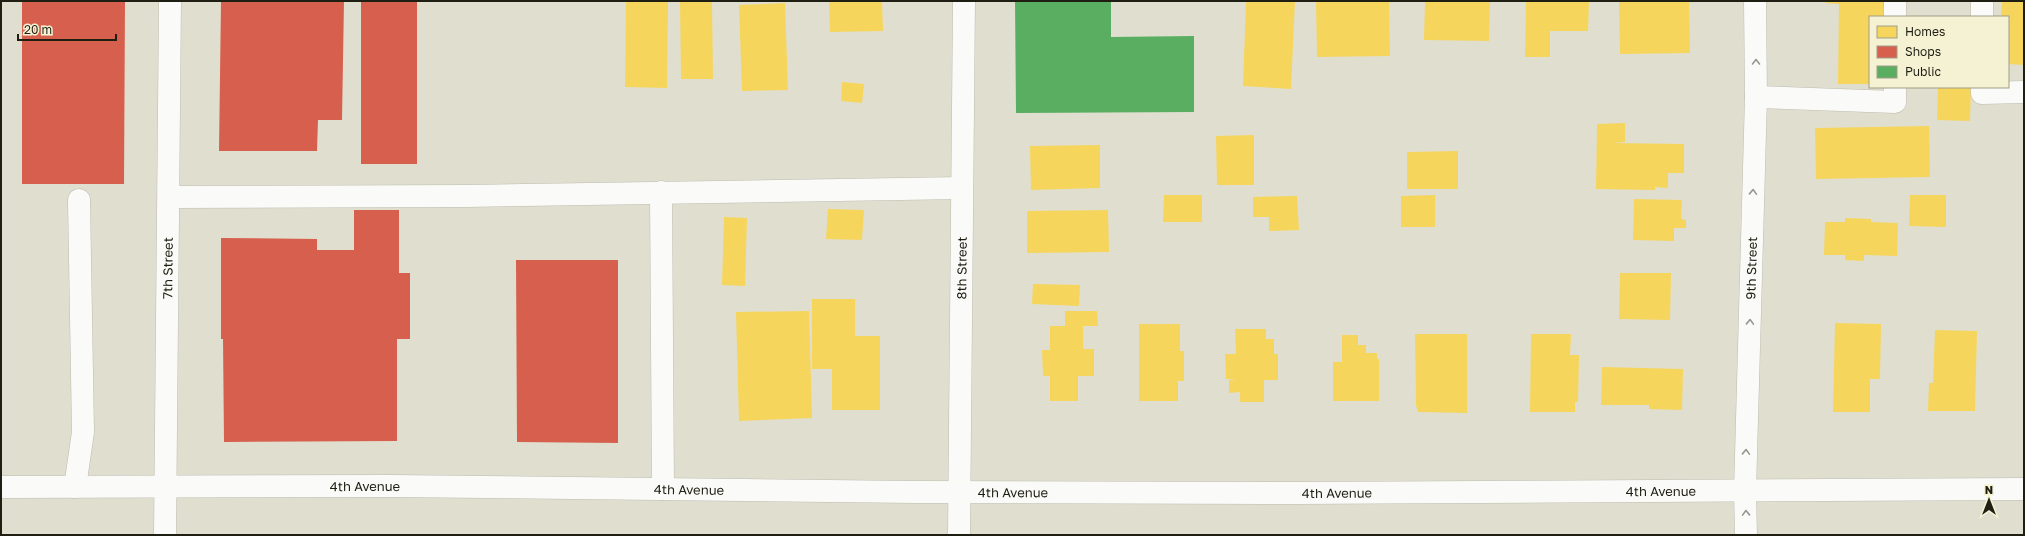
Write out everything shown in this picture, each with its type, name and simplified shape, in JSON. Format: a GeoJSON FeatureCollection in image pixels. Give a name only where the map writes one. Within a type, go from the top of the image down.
{"type":"FeatureCollection","features":[{"type":"Feature","properties":{"kind":"street","name":"7th Street"},"geometry":{"type":"LineString","coordinates":[[165,535],[170,1]]}},
{"type":"Feature","properties":{"kind":"street","name":"8th Street"},"geometry":{"type":"LineString","coordinates":[[959,535],[964,1]]}},
{"type":"Feature","properties":{"kind":"street","name":"9th Street"},"geometry":{"type":"LineString","coordinates":[[1746,535],[1745,491],[1756,97],[1755,1]]}},
{"type":"Feature","properties":{"kind":"street"},"geometry":{"type":"LineString","coordinates":[[1895,1],[1895,16]]}},
{"type":"Feature","properties":{"kind":"street"},"geometry":{"type":"LineString","coordinates":[[1982,1],[1982,16]]}},
{"type":"Feature","properties":{"kind":"street"},"geometry":{"type":"LineString","coordinates":[[1756,97],[1895,102],[1895,88]]}},
{"type":"Feature","properties":{"kind":"street"},"geometry":{"type":"LineString","coordinates":[[1982,88],[1982,93],[2024,92]]}},
{"type":"Feature","properties":{"kind":"street"},"geometry":{"type":"LineString","coordinates":[[169,197],[458,196],[962,188]]}},
{"type":"Feature","properties":{"kind":"street"},"geometry":{"type":"LineString","coordinates":[[661,192],[663,489]]}},
{"type":"Feature","properties":{"kind":"street"},"geometry":{"type":"LineString","coordinates":[[75,487],[83,432],[79,200]]}},
{"type":"Feature","properties":{"kind":"street","name":"4th Avenue"},"geometry":{"type":"LineString","coordinates":[[1,487],[391,486],[960,492],[1745,491],[2024,489]]}},
{"type":"Feature","properties":{"kind":"building: Homes"},"geometry":{"type":"Polygon","coordinates":[[[626,1],[668,1],[667,88],[625,87],[626,1]]]}},
{"type":"Feature","properties":{"kind":"building: Homes"},"geometry":{"type":"Polygon","coordinates":[[[680,1],[712,1],[713,79],[681,79],[680,1]]]}},
{"type":"Feature","properties":{"kind":"building: Homes"},"geometry":{"type":"Polygon","coordinates":[[[829,1],[882,1],[883,31],[830,32],[829,1]]]}},
{"type":"Feature","properties":{"kind":"building: Homes"},"geometry":{"type":"Polygon","coordinates":[[[1246,1],[1295,1],[1291,89],[1243,86],[1246,1]]]}},
{"type":"Feature","properties":{"kind":"building: Homes"},"geometry":{"type":"Polygon","coordinates":[[[1316,1],[1389,1],[1390,56],[1317,57],[1316,1]]]}},
{"type":"Feature","properties":{"kind":"building: Homes"},"geometry":{"type":"Polygon","coordinates":[[[1425,1],[1490,1],[1489,41],[1424,40],[1425,1]]]}},
{"type":"Feature","properties":{"kind":"building: Homes"},"geometry":{"type":"Polygon","coordinates":[[[1526,1],[1589,1],[1588,31],[1550,31],[1550,57],[1525,57],[1526,1]]]}},
{"type":"Feature","properties":{"kind":"building: Homes"},"geometry":{"type":"Polygon","coordinates":[[[1619,1],[1689,1],[1690,53],[1620,54],[1619,1]]]}},
{"type":"Feature","properties":{"kind":"building: Homes"},"geometry":{"type":"Polygon","coordinates":[[[1826,1],[1888,1],[1888,16],[1869,16],[1869,84],[1838,84],[1839,4],[1826,3],[1826,1]]]}},
{"type":"Feature","properties":{"kind":"building: Homes"},"geometry":{"type":"Polygon","coordinates":[[[2002,1],[2024,1],[2024,65],[2009,64],[2009,16],[2001,16],[2002,1]]]}},
{"type":"Feature","properties":{"kind":"building: Homes"},"geometry":{"type":"Polygon","coordinates":[[[785,3],[788,90],[742,91],[739,5],[785,3]]]}},
{"type":"Feature","properties":{"kind":"building: Homes"},"geometry":{"type":"Polygon","coordinates":[[[842,82],[864,84],[862,103],[841,101],[842,82]]]}},
{"type":"Feature","properties":{"kind":"building: Homes"},"geometry":{"type":"Polygon","coordinates":[[[1938,88],[1971,88],[1970,121],[1937,120],[1938,88]]]}},
{"type":"Feature","properties":{"kind":"building: Homes"},"geometry":{"type":"Polygon","coordinates":[[[1625,123],[1625,142],[1612,143],[1684,144],[1684,173],[1668,173],[1668,188],[1655,187],[1655,190],[1596,189],[1597,124],[1625,123]]]}},
{"type":"Feature","properties":{"kind":"building: Homes"},"geometry":{"type":"Polygon","coordinates":[[[1929,126],[1930,177],[1816,179],[1815,128],[1929,126]]]}},
{"type":"Feature","properties":{"kind":"building: Homes"},"geometry":{"type":"Polygon","coordinates":[[[1254,135],[1254,185],[1217,185],[1216,136],[1254,135]]]}},
{"type":"Feature","properties":{"kind":"building: Homes"},"geometry":{"type":"Polygon","coordinates":[[[1100,145],[1100,188],[1031,190],[1030,146],[1100,145]]]}},
{"type":"Feature","properties":{"kind":"building: Homes"},"geometry":{"type":"Polygon","coordinates":[[[1458,151],[1458,189],[1407,189],[1407,152],[1458,151]]]}},
{"type":"Feature","properties":{"kind":"building: Homes"},"geometry":{"type":"Polygon","coordinates":[[[1164,195],[1202,195],[1202,222],[1163,222],[1164,195]]]}},
{"type":"Feature","properties":{"kind":"building: Homes"},"geometry":{"type":"Polygon","coordinates":[[[1435,195],[1435,227],[1401,227],[1401,196],[1435,195]]]}},
{"type":"Feature","properties":{"kind":"building: Homes"},"geometry":{"type":"Polygon","coordinates":[[[1910,195],[1946,195],[1946,227],[1909,226],[1910,195]]]}},
{"type":"Feature","properties":{"kind":"building: Homes"},"geometry":{"type":"Polygon","coordinates":[[[1297,196],[1299,230],[1269,231],[1269,217],[1253,217],[1253,197],[1297,196]]]}},
{"type":"Feature","properties":{"kind":"building: Homes"},"geometry":{"type":"Polygon","coordinates":[[[1634,199],[1682,200],[1681,219],[1686,220],[1686,228],[1674,228],[1674,241],[1633,240],[1634,199]]]}},
{"type":"Feature","properties":{"kind":"building: Homes"},"geometry":{"type":"Polygon","coordinates":[[[828,209],[864,210],[862,240],[826,239],[828,209]]]}},
{"type":"Feature","properties":{"kind":"building: Homes"},"geometry":{"type":"Polygon","coordinates":[[[1108,210],[1109,252],[1027,253],[1027,211],[1108,210]]]}},
{"type":"Feature","properties":{"kind":"building: Homes"},"geometry":{"type":"Polygon","coordinates":[[[724,217],[747,218],[745,286],[722,285],[724,217]]]}},
{"type":"Feature","properties":{"kind":"building: Homes"},"geometry":{"type":"Polygon","coordinates":[[[1845,218],[1871,219],[1871,222],[1898,223],[1897,256],[1864,255],[1864,261],[1845,260],[1845,255],[1824,255],[1825,222],[1845,222],[1845,218]]]}},
{"type":"Feature","properties":{"kind":"building: Homes"},"geometry":{"type":"Polygon","coordinates":[[[1620,273],[1671,273],[1670,320],[1619,319],[1620,273]]]}},
{"type":"Feature","properties":{"kind":"building: Homes"},"geometry":{"type":"Polygon","coordinates":[[[1033,284],[1080,285],[1079,306],[1032,304],[1033,284]]]}},
{"type":"Feature","properties":{"kind":"building: Homes"},"geometry":{"type":"Polygon","coordinates":[[[812,299],[855,299],[855,336],[880,336],[880,410],[832,410],[832,369],[812,369],[812,299]]]}},
{"type":"Feature","properties":{"kind":"building: Homes"},"geometry":{"type":"Polygon","coordinates":[[[809,311],[812,418],[739,421],[736,312],[809,311]]]}},
{"type":"Feature","properties":{"kind":"building: Homes"},"geometry":{"type":"Polygon","coordinates":[[[1065,311],[1097,311],[1098,326],[1083,326],[1083,349],[1094,349],[1094,376],[1078,376],[1078,401],[1050,401],[1050,376],[1043,376],[1042,350],[1050,350],[1050,326],[1065,326],[1065,311]]]}},
{"type":"Feature","properties":{"kind":"building: Homes"},"geometry":{"type":"Polygon","coordinates":[[[1835,323],[1881,324],[1880,379],[1870,379],[1870,412],[1833,412],[1835,323]]]}},
{"type":"Feature","properties":{"kind":"building: Homes"},"geometry":{"type":"Polygon","coordinates":[[[1139,324],[1180,324],[1180,351],[1184,351],[1184,381],[1178,381],[1178,401],[1139,401],[1139,324]]]}},
{"type":"Feature","properties":{"kind":"building: Homes"},"geometry":{"type":"Polygon","coordinates":[[[1235,329],[1266,329],[1266,339],[1274,339],[1274,354],[1278,354],[1278,380],[1264,380],[1264,402],[1240,402],[1240,392],[1229,393],[1229,380],[1236,379],[1226,379],[1225,354],[1236,354],[1235,329]]]}},
{"type":"Feature","properties":{"kind":"building: Homes"},"geometry":{"type":"Polygon","coordinates":[[[1935,330],[1977,331],[1975,411],[1928,411],[1929,383],[1933,383],[1935,330]]]}},
{"type":"Feature","properties":{"kind":"building: Homes"},"geometry":{"type":"Polygon","coordinates":[[[1415,334],[1467,334],[1467,413],[1418,412],[1416,405],[1415,334]]]}},
{"type":"Feature","properties":{"kind":"building: Homes"},"geometry":{"type":"Polygon","coordinates":[[[1531,334],[1571,334],[1570,355],[1579,355],[1578,402],[1575,402],[1575,412],[1530,412],[1531,334]]]}},
{"type":"Feature","properties":{"kind":"building: Homes"},"geometry":{"type":"Polygon","coordinates":[[[1342,335],[1358,335],[1358,345],[1366,345],[1366,353],[1377,353],[1377,359],[1379,359],[1379,401],[1333,401],[1333,362],[1342,362],[1342,335]]]}},
{"type":"Feature","properties":{"kind":"building: Homes"},"geometry":{"type":"Polygon","coordinates":[[[1602,367],[1683,369],[1682,410],[1649,409],[1649,405],[1601,405],[1602,367]]]}},
{"type":"Feature","properties":{"kind":"building: Shops"},"geometry":{"type":"Polygon","coordinates":[[[22,1],[125,1],[124,184],[22,184],[22,1]]]}},
{"type":"Feature","properties":{"kind":"building: Shops"},"geometry":{"type":"Polygon","coordinates":[[[221,1],[344,1],[342,120],[318,120],[317,151],[219,151],[221,1]]]}},
{"type":"Feature","properties":{"kind":"building: Shops"},"geometry":{"type":"Polygon","coordinates":[[[361,1],[417,1],[417,164],[361,164],[361,1]]]}},
{"type":"Feature","properties":{"kind":"building: Shops"},"geometry":{"type":"Polygon","coordinates":[[[354,210],[399,210],[399,273],[410,273],[410,339],[397,339],[397,441],[224,442],[223,339],[221,339],[221,238],[317,239],[317,250],[354,250],[354,210]]]}},
{"type":"Feature","properties":{"kind":"building: Shops"},"geometry":{"type":"Polygon","coordinates":[[[516,260],[618,260],[618,443],[517,442],[516,260]]]}},
{"type":"Feature","properties":{"kind":"building: Public"},"geometry":{"type":"Polygon","coordinates":[[[1015,1],[1111,1],[1111,37],[1194,36],[1194,112],[1016,113],[1015,1]]]}}]}
